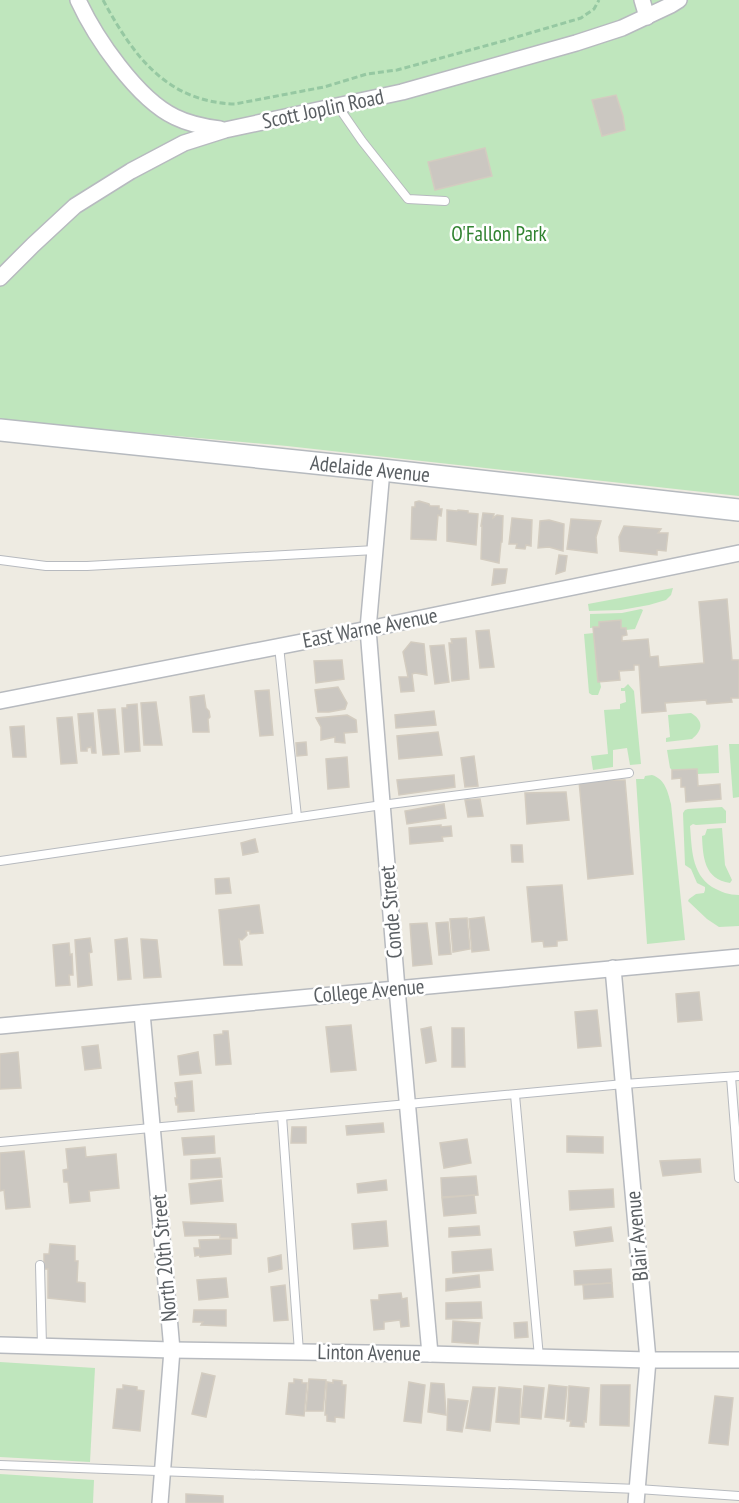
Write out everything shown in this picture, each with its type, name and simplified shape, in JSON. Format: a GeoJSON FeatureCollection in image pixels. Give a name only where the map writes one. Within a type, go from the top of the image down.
{"type":"FeatureCollection","features":[{"type":"Feature","properties":{"kind":"main road","name":"Adelaide Avenue"},"geometry":{"type":"LineString","coordinates":[[0,430],[739,510]]}},
{"type":"Feature","properties":{"kind":"street"},"geometry":{"type":"LineString","coordinates":[[78,0],[103,45],[148,99],[173,117],[198,126],[225,130]]}},
{"type":"Feature","properties":{"kind":"street"},"geometry":{"type":"LineString","coordinates":[[642,0],[647,17]]}},
{"type":"Feature","properties":{"kind":"street","name":"Scott Joplin Road"},"geometry":{"type":"LineString","coordinates":[[0,278],[75,206],[131,171],[184,143],[225,130],[402,92],[565,46],[622,28],[680,0]]}},
{"type":"Feature","properties":{"kind":"street","name":"Conde Street"},"geometry":{"type":"LineString","coordinates":[[382,470],[368,629],[430,1354]]}},
{"type":"Feature","properties":{"kind":"street","name":"East Warne Avenue"},"geometry":{"type":"LineString","coordinates":[[0,701],[739,553]]}},
{"type":"Feature","properties":{"kind":"street"},"geometry":{"type":"LineString","coordinates":[[0,692],[33,695]]}},
{"type":"Feature","properties":{"kind":"street","name":"College Avenue"},"geometry":{"type":"LineString","coordinates":[[0,1026],[739,957]]}},
{"type":"Feature","properties":{"kind":"street","name":"Blair Avenue"},"geometry":{"type":"LineString","coordinates":[[613,968],[648,1360],[637,1496]]}},
{"type":"Feature","properties":{"kind":"street","name":"North 20th Street"},"geometry":{"type":"LineString","coordinates":[[142,1013],[172,1350],[160,1503]]}},
{"type":"Feature","properties":{"kind":"street","name":"Linton Avenue"},"geometry":{"type":"LineString","coordinates":[[0,1344],[172,1350],[739,1360]]}},
{"type":"Feature","properties":{"kind":"lane"},"geometry":{"type":"LineString","coordinates":[[338,105],[362,141],[408,199],[445,201]]}},
{"type":"Feature","properties":{"kind":"lane"},"geometry":{"type":"LineString","coordinates":[[0,561],[45,566],[87,566],[375,550]]}},
{"type":"Feature","properties":{"kind":"lane"},"geometry":{"type":"LineString","coordinates":[[279,646],[297,817]]}},
{"type":"Feature","properties":{"kind":"lane"},"geometry":{"type":"LineString","coordinates":[[0,861],[382,805],[629,773]]}},
{"type":"Feature","properties":{"kind":"lane"},"geometry":{"type":"LineString","coordinates":[[0,1142],[624,1084],[735,1076],[739,1178]]}},
{"type":"Feature","properties":{"kind":"lane"},"geometry":{"type":"LineString","coordinates":[[515,1095],[539,1357]]}},
{"type":"Feature","properties":{"kind":"lane"},"geometry":{"type":"LineString","coordinates":[[282,1116],[299,1352]]}},
{"type":"Feature","properties":{"kind":"lane"},"geometry":{"type":"LineString","coordinates":[[40,1264],[42,1346]]}},
{"type":"Feature","properties":{"kind":"lane"},"geometry":{"type":"LineString","coordinates":[[0,1465],[162,1471],[637,1496],[739,1497]]}},
{"type":"Feature","properties":{"kind":"path"},"geometry":{"type":"LineString","coordinates":[[103,0],[129,44],[141,59],[166,82],[200,98],[235,104],[324,87],[367,74],[397,70],[503,41],[581,18],[594,9],[598,0]]}},
{"type":"Feature","properties":{"kind":"green space","name":"O'Fallon Park"},"geometry":{"type":"Polygon","coordinates":[[[0,0],[739,0],[739,496],[287,446],[0,420],[0,0]]]}},
{"type":"Feature","properties":{"kind":"green space"},"geometry":{"type":"Polygon","coordinates":[[[673,588],[666,600],[649,605],[621,610],[589,611],[588,604],[673,588]]]}},
{"type":"Feature","properties":{"kind":"green space"},"geometry":{"type":"Polygon","coordinates":[[[643,610],[635,629],[621,628],[620,620],[599,622],[599,627],[590,628],[590,614],[622,613],[643,610]]]}},
{"type":"Feature","properties":{"kind":"green space"},"geometry":{"type":"Polygon","coordinates":[[[594,633],[598,681],[601,687],[598,695],[589,693],[584,634],[594,633]]]}},
{"type":"Feature","properties":{"kind":"green space"},"geometry":{"type":"Polygon","coordinates":[[[628,684],[634,691],[641,764],[630,765],[627,748],[613,750],[613,767],[593,770],[591,756],[608,754],[604,710],[620,709],[620,704],[626,702],[625,691],[621,691],[621,688],[628,684]]]}},
{"type":"Feature","properties":{"kind":"green space"},"geometry":{"type":"Polygon","coordinates":[[[691,713],[698,719],[701,726],[696,736],[692,739],[666,742],[666,738],[670,737],[668,715],[691,713]]]}},
{"type":"Feature","properties":{"kind":"green space"},"geometry":{"type":"Polygon","coordinates":[[[729,744],[739,744],[739,797],[733,798],[729,744]]]}},
{"type":"Feature","properties":{"kind":"green space"},"geometry":{"type":"Polygon","coordinates":[[[718,745],[719,773],[697,774],[696,769],[672,770],[670,768],[667,750],[718,745]]]}},
{"type":"Feature","properties":{"kind":"green space"},"geometry":{"type":"Polygon","coordinates":[[[652,775],[663,783],[671,804],[685,940],[647,944],[636,779],[644,779],[645,776],[652,775]]]}},
{"type":"Feature","properties":{"kind":"green space"},"geometry":{"type":"Polygon","coordinates":[[[722,807],[726,811],[726,823],[690,826],[692,851],[696,867],[705,881],[722,892],[739,895],[739,926],[719,927],[688,901],[696,894],[704,893],[705,887],[697,883],[691,869],[685,865],[683,813],[688,809],[722,807]]]}},
{"type":"Feature","properties":{"kind":"green space"},"geometry":{"type":"Polygon","coordinates":[[[722,828],[725,865],[732,880],[730,883],[715,877],[704,859],[702,836],[705,835],[707,829],[722,828]]]}},
{"type":"Feature","properties":{"kind":"green space"},"geometry":{"type":"Polygon","coordinates":[[[0,1362],[95,1368],[90,1462],[0,1457],[0,1362]]]}},
{"type":"Feature","properties":{"kind":"green space"},"geometry":{"type":"Polygon","coordinates":[[[0,1474],[94,1480],[93,1503],[0,1503],[0,1474]]]}},
{"type":"Feature","properties":{"kind":"building"},"geometry":{"type":"Polygon","coordinates":[[[616,95],[625,130],[602,136],[592,100],[616,95]]]}},
{"type":"Feature","properties":{"kind":"building"},"geometry":{"type":"Polygon","coordinates":[[[485,148],[492,176],[435,190],[428,162],[485,148]]]}},
{"type":"Feature","properties":{"kind":"building"},"geometry":{"type":"Polygon","coordinates":[[[419,501],[430,506],[439,506],[439,509],[442,509],[441,516],[438,515],[436,540],[411,539],[412,507],[415,507],[415,502],[419,501]]]}},
{"type":"Feature","properties":{"kind":"building"},"geometry":{"type":"Polygon","coordinates":[[[447,510],[478,514],[476,545],[447,541],[447,510]]]}},
{"type":"Feature","properties":{"kind":"building"},"geometry":{"type":"Polygon","coordinates":[[[483,513],[494,514],[493,518],[497,515],[503,516],[499,563],[481,559],[483,513]]]}},
{"type":"Feature","properties":{"kind":"building"},"geometry":{"type":"Polygon","coordinates":[[[512,518],[532,520],[531,546],[526,545],[525,549],[516,548],[517,544],[509,544],[512,518]]]}},
{"type":"Feature","properties":{"kind":"building"},"geometry":{"type":"Polygon","coordinates":[[[571,519],[601,521],[596,537],[597,553],[567,549],[571,519]]]}},
{"type":"Feature","properties":{"kind":"building"},"geometry":{"type":"Polygon","coordinates":[[[549,520],[564,524],[563,551],[549,547],[538,548],[540,521],[549,520]]]}},
{"type":"Feature","properties":{"kind":"building"},"geometry":{"type":"Polygon","coordinates":[[[624,526],[661,529],[658,533],[668,533],[666,551],[657,550],[657,555],[620,551],[619,537],[624,526]]]}},
{"type":"Feature","properties":{"kind":"building"},"geometry":{"type":"Polygon","coordinates":[[[559,555],[567,556],[565,571],[556,574],[559,555]]]}},
{"type":"Feature","properties":{"kind":"building"},"geometry":{"type":"Polygon","coordinates":[[[494,569],[507,569],[505,583],[492,585],[494,569]]]}},
{"type":"Feature","properties":{"kind":"building"},"geometry":{"type":"Polygon","coordinates":[[[727,599],[732,660],[739,660],[739,698],[731,698],[732,702],[707,704],[706,700],[665,703],[666,711],[642,713],[639,665],[634,665],[634,670],[619,671],[620,680],[598,682],[593,627],[599,627],[599,622],[621,620],[621,628],[626,628],[627,635],[622,636],[622,641],[648,639],[650,657],[658,656],[659,667],[704,663],[699,602],[727,599]]]}},
{"type":"Feature","properties":{"kind":"building"},"geometry":{"type":"Polygon","coordinates":[[[489,630],[494,667],[480,668],[476,631],[489,630]]]}},
{"type":"Feature","properties":{"kind":"building"},"geometry":{"type":"Polygon","coordinates":[[[466,638],[469,679],[452,681],[449,643],[452,643],[451,639],[466,638]]]}},
{"type":"Feature","properties":{"kind":"building"},"geometry":{"type":"Polygon","coordinates":[[[411,642],[424,644],[427,675],[412,674],[414,691],[401,692],[399,677],[408,677],[403,652],[411,642]]]}},
{"type":"Feature","properties":{"kind":"building"},"geometry":{"type":"Polygon","coordinates":[[[444,645],[449,682],[435,684],[430,646],[444,645]]]}},
{"type":"Feature","properties":{"kind":"building"},"geometry":{"type":"Polygon","coordinates":[[[342,660],[344,679],[316,683],[314,661],[342,660]]]}},
{"type":"Feature","properties":{"kind":"building"},"geometry":{"type":"Polygon","coordinates":[[[338,687],[347,703],[345,709],[318,712],[315,690],[338,687]]]}},
{"type":"Feature","properties":{"kind":"building"},"geometry":{"type":"Polygon","coordinates":[[[269,690],[273,735],[260,736],[255,691],[269,690]]]}},
{"type":"Feature","properties":{"kind":"building"},"geometry":{"type":"Polygon","coordinates":[[[204,695],[210,717],[208,719],[209,732],[193,732],[190,697],[204,695]]]}},
{"type":"Feature","properties":{"kind":"building"},"geometry":{"type":"Polygon","coordinates":[[[156,702],[162,745],[144,745],[141,703],[156,702]]]}},
{"type":"Feature","properties":{"kind":"building"},"geometry":{"type":"Polygon","coordinates":[[[137,704],[140,751],[125,752],[122,708],[137,704]]]}},
{"type":"Feature","properties":{"kind":"building"},"geometry":{"type":"Polygon","coordinates":[[[115,709],[119,754],[103,755],[98,710],[115,709]]]}},
{"type":"Feature","properties":{"kind":"building"},"geometry":{"type":"Polygon","coordinates":[[[434,711],[436,725],[396,728],[395,715],[434,711]]]}},
{"type":"Feature","properties":{"kind":"building"},"geometry":{"type":"Polygon","coordinates":[[[93,713],[96,753],[92,753],[91,747],[87,748],[87,751],[81,751],[78,714],[93,713]]]}},
{"type":"Feature","properties":{"kind":"building"},"geometry":{"type":"Polygon","coordinates":[[[347,715],[356,720],[357,732],[344,733],[345,743],[335,742],[335,737],[321,740],[321,727],[316,718],[347,715]]]}},
{"type":"Feature","properties":{"kind":"building"},"geometry":{"type":"Polygon","coordinates":[[[72,717],[77,763],[61,764],[57,718],[72,717]]]}},
{"type":"Feature","properties":{"kind":"building"},"geometry":{"type":"Polygon","coordinates":[[[24,726],[26,757],[13,757],[10,727],[24,726]]]}},
{"type":"Feature","properties":{"kind":"building"},"geometry":{"type":"Polygon","coordinates":[[[438,732],[442,755],[399,759],[397,736],[438,732]]]}},
{"type":"Feature","properties":{"kind":"building"},"geometry":{"type":"Polygon","coordinates":[[[306,742],[307,755],[297,756],[296,743],[306,742]]]}},
{"type":"Feature","properties":{"kind":"building"},"geometry":{"type":"Polygon","coordinates":[[[474,756],[478,786],[465,787],[461,758],[474,756]]]}},
{"type":"Feature","properties":{"kind":"building"},"geometry":{"type":"Polygon","coordinates":[[[347,757],[349,787],[328,789],[326,759],[347,757]]]}},
{"type":"Feature","properties":{"kind":"building"},"geometry":{"type":"Polygon","coordinates":[[[697,769],[698,786],[720,784],[721,799],[686,802],[685,787],[681,787],[681,778],[672,779],[672,770],[697,769]]]}},
{"type":"Feature","properties":{"kind":"building"},"geometry":{"type":"Polygon","coordinates":[[[454,775],[455,787],[399,795],[397,780],[454,775]]]}},
{"type":"Feature","properties":{"kind":"building"},"geometry":{"type":"Polygon","coordinates":[[[625,780],[633,874],[588,879],[579,781],[625,780]]]}},
{"type":"Feature","properties":{"kind":"building"},"geometry":{"type":"Polygon","coordinates":[[[566,792],[569,820],[527,824],[525,793],[566,792]]]}},
{"type":"Feature","properties":{"kind":"building"},"geometry":{"type":"Polygon","coordinates":[[[480,799],[483,816],[468,817],[465,800],[480,799]]]}},
{"type":"Feature","properties":{"kind":"building"},"geometry":{"type":"Polygon","coordinates":[[[444,804],[446,818],[407,824],[405,811],[444,804]]]}},
{"type":"Feature","properties":{"kind":"building"},"geometry":{"type":"Polygon","coordinates":[[[441,825],[441,827],[451,826],[452,836],[442,837],[443,841],[410,844],[409,828],[441,825]]]}},
{"type":"Feature","properties":{"kind":"building"},"geometry":{"type":"Polygon","coordinates":[[[255,839],[258,852],[243,855],[241,843],[255,839]]]}},
{"type":"Feature","properties":{"kind":"building"},"geometry":{"type":"Polygon","coordinates":[[[511,845],[522,845],[523,862],[512,862],[511,845]]]}},
{"type":"Feature","properties":{"kind":"building"},"geometry":{"type":"Polygon","coordinates":[[[229,878],[231,893],[216,894],[215,879],[229,878]]]}},
{"type":"Feature","properties":{"kind":"building"},"geometry":{"type":"Polygon","coordinates":[[[562,885],[567,940],[557,941],[557,946],[544,947],[543,941],[532,942],[527,887],[562,885]]]}},
{"type":"Feature","properties":{"kind":"building"},"geometry":{"type":"Polygon","coordinates":[[[259,905],[263,933],[250,934],[250,931],[246,931],[247,935],[242,940],[239,939],[242,965],[224,965],[219,910],[259,905]]]}},
{"type":"Feature","properties":{"kind":"building"},"geometry":{"type":"Polygon","coordinates":[[[484,917],[489,950],[472,952],[469,919],[484,917]]]}},
{"type":"Feature","properties":{"kind":"building"},"geometry":{"type":"Polygon","coordinates":[[[467,918],[470,949],[453,952],[450,919],[467,918]]]}},
{"type":"Feature","properties":{"kind":"building"},"geometry":{"type":"Polygon","coordinates":[[[448,922],[451,954],[439,955],[436,923],[448,922]]]}},
{"type":"Feature","properties":{"kind":"building"},"geometry":{"type":"Polygon","coordinates":[[[427,923],[432,964],[413,966],[410,924],[427,923]]]}},
{"type":"Feature","properties":{"kind":"building"},"geometry":{"type":"Polygon","coordinates":[[[90,938],[92,985],[78,987],[75,940],[90,938]]]}},
{"type":"Feature","properties":{"kind":"building"},"geometry":{"type":"Polygon","coordinates":[[[127,938],[131,979],[118,980],[115,940],[127,938]]]}},
{"type":"Feature","properties":{"kind":"building"},"geometry":{"type":"Polygon","coordinates":[[[141,939],[157,940],[161,977],[144,978],[141,939]]]}},
{"type":"Feature","properties":{"kind":"building"},"geometry":{"type":"Polygon","coordinates":[[[69,943],[73,975],[69,975],[70,985],[56,986],[53,945],[69,943]]]}},
{"type":"Feature","properties":{"kind":"building"},"geometry":{"type":"Polygon","coordinates":[[[699,992],[702,1020],[678,1022],[676,994],[699,992]]]}},
{"type":"Feature","properties":{"kind":"building"},"geometry":{"type":"Polygon","coordinates":[[[597,1010],[601,1046],[578,1048],[575,1012],[597,1010]]]}},
{"type":"Feature","properties":{"kind":"building"},"geometry":{"type":"Polygon","coordinates":[[[351,1025],[356,1070],[331,1072],[326,1027],[351,1025]]]}},
{"type":"Feature","properties":{"kind":"building"},"geometry":{"type":"Polygon","coordinates":[[[431,1027],[436,1061],[426,1063],[421,1029],[431,1027]]]}},
{"type":"Feature","properties":{"kind":"building"},"geometry":{"type":"Polygon","coordinates":[[[452,1028],[464,1028],[465,1067],[452,1067],[452,1028]]]}},
{"type":"Feature","properties":{"kind":"building"},"geometry":{"type":"Polygon","coordinates":[[[223,1031],[228,1031],[231,1064],[216,1065],[214,1035],[223,1034],[223,1031]]]}},
{"type":"Feature","properties":{"kind":"building"},"geometry":{"type":"Polygon","coordinates":[[[98,1045],[101,1068],[85,1070],[82,1047],[98,1045]]]}},
{"type":"Feature","properties":{"kind":"building"},"geometry":{"type":"Polygon","coordinates":[[[18,1052],[21,1088],[0,1089],[0,1054],[18,1052]]]}},
{"type":"Feature","properties":{"kind":"building"},"geometry":{"type":"Polygon","coordinates":[[[198,1052],[201,1073],[180,1075],[178,1056],[198,1052]]]}},
{"type":"Feature","properties":{"kind":"building"},"geometry":{"type":"Polygon","coordinates":[[[192,1081],[194,1111],[178,1112],[175,1083],[192,1081]]]}},
{"type":"Feature","properties":{"kind":"building"},"geometry":{"type":"Polygon","coordinates":[[[383,1123],[384,1132],[347,1135],[346,1126],[383,1123]]]}},
{"type":"Feature","properties":{"kind":"building"},"geometry":{"type":"Polygon","coordinates":[[[292,1127],[306,1127],[306,1143],[291,1143],[292,1127]]]}},
{"type":"Feature","properties":{"kind":"building"},"geometry":{"type":"Polygon","coordinates":[[[214,1136],[215,1153],[184,1155],[182,1138],[214,1136]]]}},
{"type":"Feature","properties":{"kind":"building"},"geometry":{"type":"Polygon","coordinates":[[[567,1136],[603,1137],[603,1153],[567,1152],[567,1136]]]}},
{"type":"Feature","properties":{"kind":"building"},"geometry":{"type":"Polygon","coordinates":[[[467,1139],[471,1163],[444,1168],[440,1143],[467,1139]]]}},
{"type":"Feature","properties":{"kind":"building"},"geometry":{"type":"Polygon","coordinates":[[[85,1147],[86,1157],[116,1154],[119,1188],[89,1191],[90,1201],[70,1203],[68,1182],[64,1182],[63,1170],[68,1169],[66,1149],[85,1147]]]}},
{"type":"Feature","properties":{"kind":"building"},"geometry":{"type":"Polygon","coordinates":[[[24,1151],[30,1207],[6,1209],[4,1190],[0,1191],[0,1153],[24,1151]]]}},
{"type":"Feature","properties":{"kind":"building"},"geometry":{"type":"Polygon","coordinates":[[[220,1158],[222,1177],[191,1179],[191,1160],[220,1158]]]}},
{"type":"Feature","properties":{"kind":"building"},"geometry":{"type":"Polygon","coordinates":[[[700,1159],[701,1172],[663,1176],[660,1161],[700,1159]]]}},
{"type":"Feature","properties":{"kind":"building"},"geometry":{"type":"Polygon","coordinates":[[[476,1176],[478,1195],[442,1197],[441,1178],[476,1176]]]}},
{"type":"Feature","properties":{"kind":"building"},"geometry":{"type":"Polygon","coordinates":[[[221,1180],[223,1201],[191,1204],[189,1184],[221,1180]]]}},
{"type":"Feature","properties":{"kind":"building"},"geometry":{"type":"Polygon","coordinates":[[[386,1180],[387,1190],[358,1193],[357,1184],[386,1180]]]}},
{"type":"Feature","properties":{"kind":"building"},"geometry":{"type":"Polygon","coordinates":[[[613,1189],[614,1207],[570,1210],[569,1191],[613,1189]]]}},
{"type":"Feature","properties":{"kind":"building"},"geometry":{"type":"Polygon","coordinates":[[[474,1195],[476,1213],[444,1216],[442,1198],[474,1195]]]}},
{"type":"Feature","properties":{"kind":"building"},"geometry":{"type":"Polygon","coordinates":[[[386,1221],[388,1246],[354,1249],[352,1224],[386,1221]]]}},
{"type":"Feature","properties":{"kind":"building"},"geometry":{"type":"Polygon","coordinates":[[[183,1222],[236,1224],[237,1238],[220,1238],[220,1235],[185,1236],[183,1222]]]}},
{"type":"Feature","properties":{"kind":"building"},"geometry":{"type":"Polygon","coordinates":[[[479,1226],[480,1235],[449,1237],[449,1228],[479,1226]]]}},
{"type":"Feature","properties":{"kind":"building"},"geometry":{"type":"Polygon","coordinates":[[[611,1227],[613,1241],[576,1246],[574,1232],[611,1227]]]}},
{"type":"Feature","properties":{"kind":"building"},"geometry":{"type":"Polygon","coordinates":[[[231,1239],[231,1254],[195,1256],[194,1248],[200,1248],[199,1240],[231,1239]]]}},
{"type":"Feature","properties":{"kind":"building"},"geometry":{"type":"Polygon","coordinates":[[[50,1244],[75,1246],[75,1261],[78,1261],[77,1282],[85,1283],[85,1302],[48,1298],[48,1269],[44,1269],[44,1254],[49,1254],[50,1244]]]}},
{"type":"Feature","properties":{"kind":"building"},"geometry":{"type":"Polygon","coordinates":[[[491,1249],[493,1270],[453,1273],[452,1252],[491,1249]]]}},
{"type":"Feature","properties":{"kind":"building"},"geometry":{"type":"Polygon","coordinates":[[[281,1255],[282,1269],[269,1272],[268,1258],[281,1255]]]}},
{"type":"Feature","properties":{"kind":"building"},"geometry":{"type":"Polygon","coordinates":[[[611,1269],[612,1283],[575,1285],[574,1271],[611,1269]]]}},
{"type":"Feature","properties":{"kind":"building"},"geometry":{"type":"Polygon","coordinates":[[[479,1275],[480,1287],[446,1291],[446,1279],[479,1275]]]}},
{"type":"Feature","properties":{"kind":"building"},"geometry":{"type":"Polygon","coordinates":[[[226,1278],[228,1297],[199,1300],[197,1280],[226,1278]]]}},
{"type":"Feature","properties":{"kind":"building"},"geometry":{"type":"Polygon","coordinates":[[[612,1283],[613,1297],[584,1299],[583,1285],[612,1283]]]}},
{"type":"Feature","properties":{"kind":"building"},"geometry":{"type":"Polygon","coordinates":[[[285,1285],[288,1320],[274,1321],[271,1287],[285,1285]]]}},
{"type":"Feature","properties":{"kind":"building"},"geometry":{"type":"Polygon","coordinates":[[[401,1293],[402,1299],[407,1298],[409,1326],[401,1327],[400,1320],[384,1322],[384,1329],[374,1330],[371,1300],[379,1300],[379,1295],[401,1293]]]}},
{"type":"Feature","properties":{"kind":"building"},"geometry":{"type":"Polygon","coordinates":[[[481,1302],[482,1318],[446,1319],[446,1303],[481,1302]]]}},
{"type":"Feature","properties":{"kind":"building"},"geometry":{"type":"Polygon","coordinates":[[[194,1310],[226,1310],[226,1326],[201,1325],[203,1322],[193,1322],[194,1310]]]}},
{"type":"Feature","properties":{"kind":"building"},"geometry":{"type":"Polygon","coordinates":[[[453,1321],[480,1323],[478,1344],[452,1342],[453,1321]]]}},
{"type":"Feature","properties":{"kind":"building"},"geometry":{"type":"Polygon","coordinates":[[[527,1322],[528,1337],[515,1338],[514,1323],[527,1322]]]}},
{"type":"Feature","properties":{"kind":"building"},"geometry":{"type":"Polygon","coordinates":[[[202,1373],[215,1376],[206,1417],[192,1414],[202,1373]]]}},
{"type":"Feature","properties":{"kind":"building"},"geometry":{"type":"Polygon","coordinates":[[[294,1379],[307,1383],[304,1416],[286,1414],[289,1383],[294,1383],[294,1379]]]}},
{"type":"Feature","properties":{"kind":"building"},"geometry":{"type":"Polygon","coordinates":[[[309,1379],[326,1380],[323,1411],[306,1411],[309,1379]]]}},
{"type":"Feature","properties":{"kind":"building"},"geometry":{"type":"Polygon","coordinates":[[[333,1380],[342,1381],[342,1385],[346,1385],[344,1418],[335,1417],[335,1422],[327,1421],[327,1415],[325,1415],[327,1382],[333,1383],[333,1380]]]}},
{"type":"Feature","properties":{"kind":"building"},"geometry":{"type":"Polygon","coordinates":[[[409,1382],[425,1385],[421,1423],[404,1421],[409,1382]]]}},
{"type":"Feature","properties":{"kind":"building"},"geometry":{"type":"Polygon","coordinates":[[[431,1383],[444,1384],[446,1415],[428,1412],[431,1383]]]}},
{"type":"Feature","properties":{"kind":"building"},"geometry":{"type":"Polygon","coordinates":[[[123,1385],[137,1387],[137,1390],[144,1391],[140,1431],[113,1428],[117,1389],[123,1389],[123,1385]]]}},
{"type":"Feature","properties":{"kind":"building"},"geometry":{"type":"Polygon","coordinates":[[[549,1385],[567,1387],[564,1419],[545,1417],[549,1385]]]}},
{"type":"Feature","properties":{"kind":"building"},"geometry":{"type":"Polygon","coordinates":[[[601,1385],[630,1385],[629,1426],[600,1425],[601,1385]]]}},
{"type":"Feature","properties":{"kind":"building"},"geometry":{"type":"Polygon","coordinates":[[[524,1386],[544,1388],[541,1419],[521,1417],[524,1386]]]}},
{"type":"Feature","properties":{"kind":"building"},"geometry":{"type":"Polygon","coordinates":[[[569,1386],[589,1388],[584,1427],[570,1426],[571,1421],[567,1421],[569,1386]]]}},
{"type":"Feature","properties":{"kind":"building"},"geometry":{"type":"Polygon","coordinates":[[[473,1387],[495,1388],[490,1431],[466,1428],[473,1387]]]}},
{"type":"Feature","properties":{"kind":"building"},"geometry":{"type":"Polygon","coordinates":[[[499,1387],[521,1389],[519,1424],[496,1422],[499,1387]]]}},
{"type":"Feature","properties":{"kind":"building"},"geometry":{"type":"Polygon","coordinates":[[[715,1396],[733,1398],[728,1445],[709,1443],[715,1396]]]}},
{"type":"Feature","properties":{"kind":"building"},"geometry":{"type":"Polygon","coordinates":[[[448,1399],[468,1401],[462,1432],[447,1430],[448,1399]]]}},
{"type":"Feature","properties":{"kind":"building"},"geometry":{"type":"Polygon","coordinates":[[[186,1494],[223,1496],[223,1503],[186,1503],[186,1494]]]}}]}
